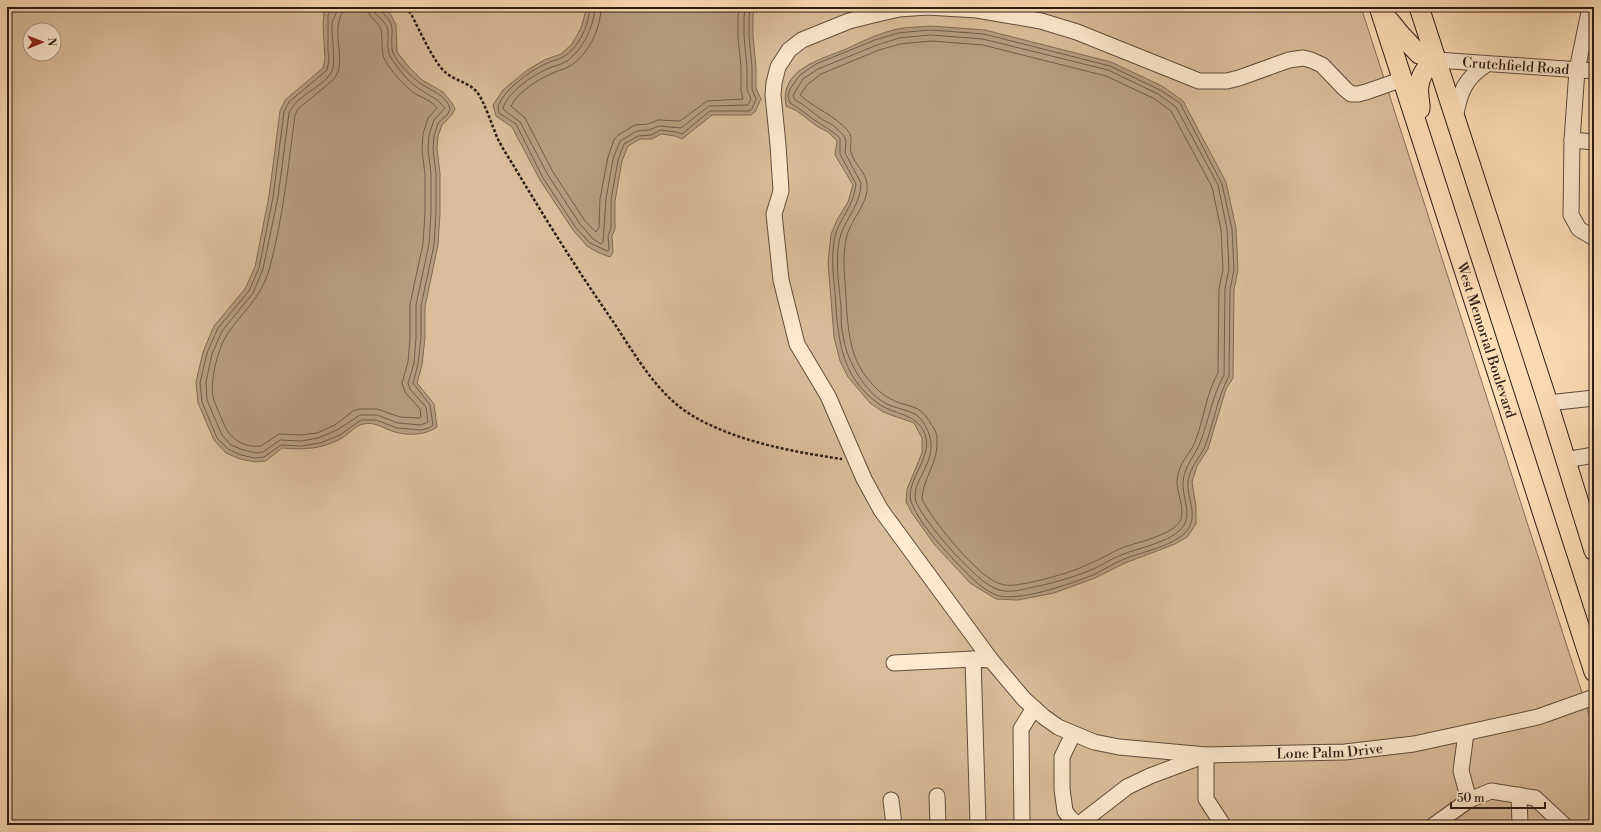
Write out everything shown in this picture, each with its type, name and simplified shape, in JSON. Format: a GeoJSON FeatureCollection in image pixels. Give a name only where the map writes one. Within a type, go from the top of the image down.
{"type":"FeatureCollection","features":[{"type":"Feature","properties":{"kind":"main road"},"geometry":{"type":"LineString","coordinates":[[1419,7],[1548,403],[1594,551]]}},
{"type":"Feature","properties":{"kind":"main road"},"geometry":{"type":"LineString","coordinates":[[1380,8],[1401,35],[1419,54],[1437,60]]}},
{"type":"Feature","properties":{"kind":"main road","name":"West Memorial Boulevard"},"geometry":{"type":"LineString","coordinates":[[1380,8],[1594,672]]}},
{"type":"Feature","properties":{"kind":"main road"},"geometry":{"type":"LineString","coordinates":[[1416,119],[1421,106],[1418,92],[1421,78],[1428,66],[1437,60]]}},
{"type":"Feature","properties":{"kind":"street"},"geometry":{"type":"LineString","coordinates":[[1590,7],[1577,70],[1572,140],[1571,215],[1579,228],[1594,238]]}},
{"type":"Feature","properties":{"kind":"street"},"geometry":{"type":"LineString","coordinates":[[1223,825],[1206,799],[1206,755],[1119,747],[1094,742],[1058,727],[1024,699],[991,660],[881,510],[856,462],[828,396],[797,344],[780,280],[774,214],[781,191],[773,89],[780,63],[789,50],[802,40],[849,21],[899,9],[949,8],[1009,15],[1077,32],[1199,81],[1227,81],[1289,60],[1303,58],[1322,65],[1351,94],[1366,92],[1403,79]]}},
{"type":"Feature","properties":{"kind":"street","name":"Crutchfield Road"},"geometry":{"type":"LineString","coordinates":[[1437,60],[1594,71]]}},
{"type":"Feature","properties":{"kind":"street"},"geometry":{"type":"LineString","coordinates":[[1455,118],[1459,96],[1466,82],[1476,72],[1488,64]]}},
{"type":"Feature","properties":{"kind":"street"},"geometry":{"type":"LineString","coordinates":[[1572,140],[1594,142]]}},
{"type":"Feature","properties":{"kind":"street"},"geometry":{"type":"LineString","coordinates":[[1548,403],[1594,398]]}},
{"type":"Feature","properties":{"kind":"street"},"geometry":{"type":"LineString","coordinates":[[1565,460],[1594,455]]}},
{"type":"Feature","properties":{"kind":"street"},"geometry":{"type":"LineString","coordinates":[[894,663],[973,659],[991,660]]}},
{"type":"Feature","properties":{"kind":"street"},"geometry":{"type":"LineString","coordinates":[[973,659],[978,825]]}},
{"type":"Feature","properties":{"kind":"street","name":"Lone Palm Drive"},"geometry":{"type":"LineString","coordinates":[[1078,825],[1127,787],[1150,776],[1206,755],[1345,752],[1414,744],[1538,717],[1594,697]]}},
{"type":"Feature","properties":{"kind":"street"},"geometry":{"type":"LineString","coordinates":[[1022,825],[1021,729],[1034,708]]}},
{"type":"Feature","properties":{"kind":"street"},"geometry":{"type":"LineString","coordinates":[[1466,733],[1461,770],[1469,800]]}},
{"type":"Feature","properties":{"kind":"street"},"geometry":{"type":"LineString","coordinates":[[1073,734],[1062,757],[1062,789],[1065,811],[1078,825]]}},
{"type":"Feature","properties":{"kind":"street"},"geometry":{"type":"LineString","coordinates":[[1434,825],[1469,800],[1491,791],[1535,798],[1564,825]]}},
{"type":"Feature","properties":{"kind":"street"},"geometry":{"type":"LineString","coordinates":[[1519,795],[1520,825]]}},
{"type":"Feature","properties":{"kind":"street"},"geometry":{"type":"LineString","coordinates":[[938,796],[938,825]]}},
{"type":"Feature","properties":{"kind":"street"},"geometry":{"type":"LineString","coordinates":[[892,800],[894,825]]}},
{"type":"Feature","properties":{"kind":"path"},"geometry":{"type":"LineString","coordinates":[[406,7],[438,65],[447,74],[465,82],[477,92],[498,139],[551,228],[580,274],[657,385],[675,403],[699,420],[723,430],[761,443],[796,452],[856,462]]}},
{"type":"Feature","properties":{"kind":"shaded area"},"geometry":{"type":"Polygon","coordinates":[[[7,7],[1361,7],[1594,730],[1594,825],[7,825],[7,7]]]}},
{"type":"Feature","properties":{"kind":"water"},"geometry":{"type":"Polygon","coordinates":[[[331,7],[379,7],[389,11],[396,25],[397,52],[422,80],[443,92],[455,109],[451,116],[442,125],[438,136],[437,148],[440,174],[440,213],[438,245],[425,307],[425,338],[422,365],[417,383],[434,404],[437,427],[428,432],[406,434],[367,423],[358,426],[335,442],[320,447],[306,449],[282,448],[266,461],[255,462],[240,459],[226,453],[214,440],[198,403],[196,382],[203,352],[214,326],[245,289],[255,267],[269,196],[280,111],[285,100],[323,68],[325,60],[323,25],[324,11],[331,7]]]}},
{"type":"Feature","properties":{"kind":"water"},"geometry":{"type":"Polygon","coordinates":[[[587,7],[755,7],[753,16],[753,36],[756,67],[756,88],[761,99],[755,112],[751,115],[712,115],[682,139],[675,136],[661,134],[652,139],[640,139],[628,146],[622,161],[615,201],[615,229],[612,236],[613,253],[610,257],[587,246],[573,230],[540,180],[512,127],[496,116],[493,105],[503,90],[526,71],[544,60],[561,54],[572,44],[581,28],[587,7]]]}},
{"type":"Feature","properties":{"kind":"water"},"geometry":{"type":"Polygon","coordinates":[[[931,26],[985,30],[1111,62],[1162,86],[1183,101],[1226,182],[1236,228],[1238,270],[1234,290],[1233,378],[1226,389],[1208,449],[1197,466],[1192,482],[1196,507],[1196,524],[1187,537],[1175,544],[1125,563],[1095,578],[1054,593],[1018,600],[996,599],[970,583],[934,544],[906,502],[907,489],[922,453],[922,438],[914,423],[883,412],[870,403],[848,377],[840,361],[834,337],[828,262],[831,234],[837,220],[848,202],[853,185],[835,155],[837,141],[828,132],[818,127],[797,111],[786,106],[786,93],[789,83],[795,75],[814,62],[884,33],[902,28],[931,26]]]}}]}
